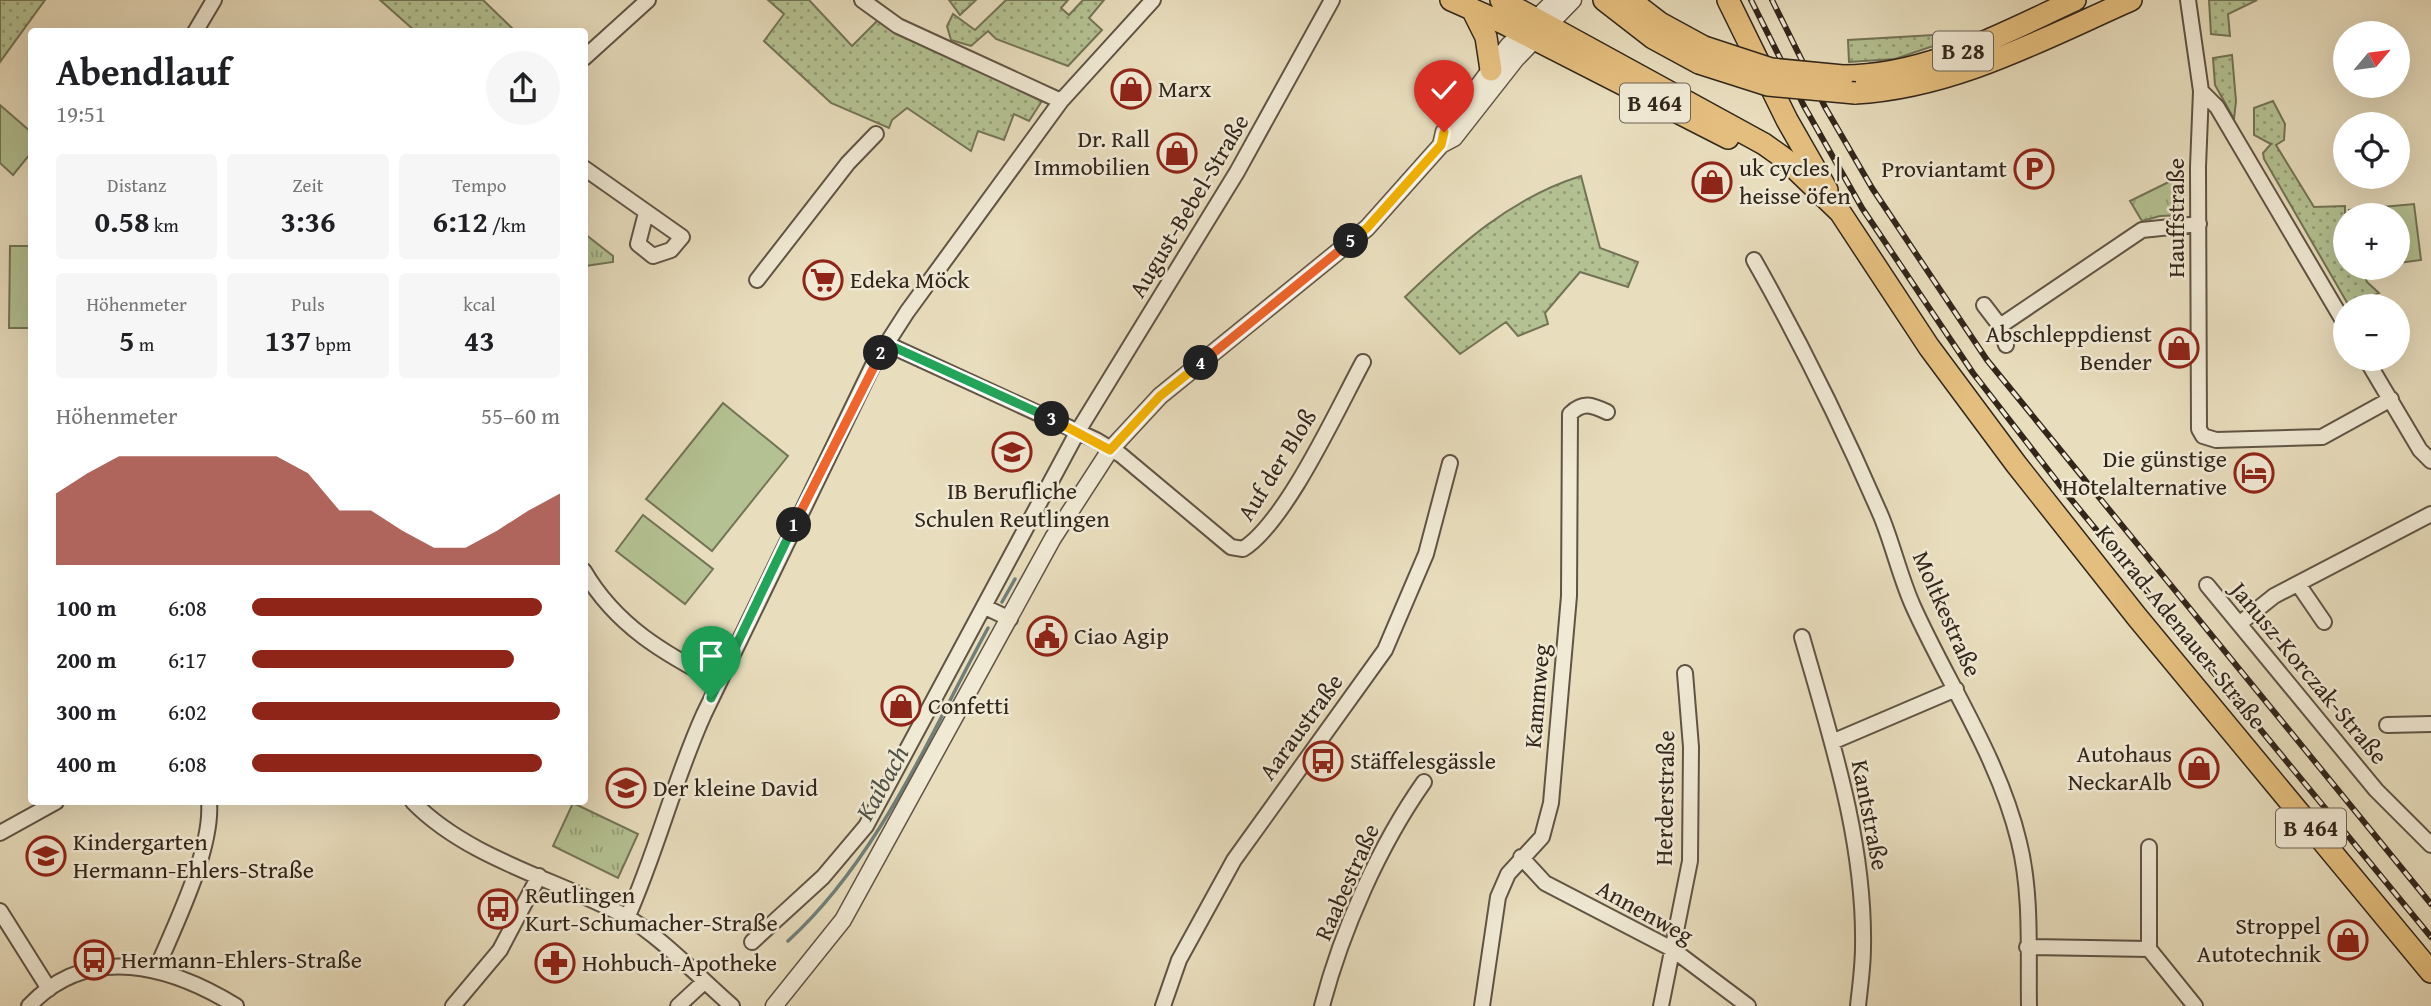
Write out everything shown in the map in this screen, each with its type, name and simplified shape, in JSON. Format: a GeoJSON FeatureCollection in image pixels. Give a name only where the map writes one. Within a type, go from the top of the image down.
{"type":"FeatureCollection","features":[{"type":"Feature","properties":{"kind":"main road","name":"Konrad-Adenauer-Straße"},"geometry":{"type":"LineString","coordinates":[[1451,0],[1536,30],[1764,144],[1785,159],[1840,212],[1929,348],[2024,474],[2137,617],[2431,972]]}},
{"type":"Feature","properties":{"kind":"main road","name":"Konrad-Adenauer-Straße"},"geometry":{"type":"LineString","coordinates":[[1501,0],[1536,30]]}},
{"type":"Feature","properties":{"kind":"main road","name":"B 464"},"geometry":{"type":"LineString","coordinates":[[1728,0],[1787,120],[1840,212]]}},
{"type":"Feature","properties":{"kind":"main road","name":"B 28"},"geometry":{"type":"LineString","coordinates":[[1849,85],[1927,64],[2075,0]]}},
{"type":"Feature","properties":{"kind":"main road","name":"B 28"},"geometry":{"type":"LineString","coordinates":[[1615,2],[1660,23],[1702,55],[1849,85],[1900,89],[1966,71],[2131,0]]}},
{"type":"Feature","properties":{"kind":"main road"},"geometry":{"type":"LineString","coordinates":[[1472,9],[1486,37],[1491,70]]}},
{"type":"Feature","properties":{"kind":"street"},"geometry":{"type":"LineString","coordinates":[[197,28],[214,0]]}},
{"type":"Feature","properties":{"kind":"street"},"geometry":{"type":"LineString","coordinates":[[588,54],[648,0]]}},
{"type":"Feature","properties":{"kind":"street"},"geometry":{"type":"LineString","coordinates":[[862,0],[898,26],[1060,101]]}},
{"type":"Feature","properties":{"kind":"street"},"geometry":{"type":"LineString","coordinates":[[627,918],[664,828],[687,753],[719,682],[859,393],[887,344],[1060,101],[1153,0]]}},
{"type":"Feature","properties":{"kind":"street","name":"August-Bebel-Straße"},"geometry":{"type":"LineString","coordinates":[[752,942],[823,877],[866,825],[1078,431],[1237,172],[1332,0]]}},
{"type":"Feature","properties":{"kind":"street"},"geometry":{"type":"LineString","coordinates":[[774,1006],[843,920],[1053,538],[1110,450],[1160,396],[1367,228],[1441,145],[1454,138],[1536,30],[1555,0]]}},
{"type":"Feature","properties":{"kind":"street"},"geometry":{"type":"LineString","coordinates":[[1441,145],[1444,132],[1491,70],[1573,0]]}},
{"type":"Feature","properties":{"kind":"street","name":"Hauffstraße"},"geometry":{"type":"LineString","coordinates":[[2188,0],[2201,91],[2197,422],[2203,436],[2216,440],[2322,437],[2390,400]]}},
{"type":"Feature","properties":{"kind":"street"},"geometry":{"type":"LineString","coordinates":[[2201,91],[2217,107],[2333,304]]}},
{"type":"Feature","properties":{"kind":"street"},"geometry":{"type":"LineString","coordinates":[[757,280],[848,163],[876,134]]}},
{"type":"Feature","properties":{"kind":"street"},"geometry":{"type":"LineString","coordinates":[[588,171],[646,213]]}},
{"type":"Feature","properties":{"kind":"street"},"geometry":{"type":"LineString","coordinates":[[2000,326],[2143,230],[2199,224]]}},
{"type":"Feature","properties":{"kind":"street","name":"Moltkestraße"},"geometry":{"type":"LineString","coordinates":[[1754,260],[1807,355],[1882,518],[1913,605],[1995,773],[2020,843],[2029,1006]]}},
{"type":"Feature","properties":{"kind":"street"},"geometry":{"type":"LineString","coordinates":[[1984,305],[2000,326],[2006,345]]}},
{"type":"Feature","properties":{"kind":"street"},"geometry":{"type":"LineString","coordinates":[[887,344],[1078,431],[1110,450]]}},
{"type":"Feature","properties":{"kind":"street","name":"Auf der Bloß"},"geometry":{"type":"LineString","coordinates":[[1110,450],[1121,455],[1231,547],[1243,549],[1257,541],[1286,503],[1363,362]]}},
{"type":"Feature","properties":{"kind":"street"},"geometry":{"type":"LineString","coordinates":[[2373,371],[2420,450],[2431,461]]}},
{"type":"Feature","properties":{"kind":"street","name":"Kammweg"},"geometry":{"type":"LineString","coordinates":[[1482,1006],[1498,897],[1508,874],[1542,837],[1551,803],[1569,596],[1570,414],[1578,406],[1591,405],[1607,412]]}},
{"type":"Feature","properties":{"kind":"street","name":"Aaraustraße"},"geometry":{"type":"LineString","coordinates":[[1163,1006],[1179,960],[1234,860],[1385,650],[1426,554],[1450,463]]}},
{"type":"Feature","properties":{"kind":"street"},"geometry":{"type":"LineString","coordinates":[[2239,624],[2266,601],[2431,514]]}},
{"type":"Feature","properties":{"kind":"street"},"geometry":{"type":"LineString","coordinates":[[588,577],[606,603],[637,634],[670,656],[719,682]]}},
{"type":"Feature","properties":{"kind":"street","name":"Janusz-Korczak-Straße"},"geometry":{"type":"LineString","coordinates":[[2207,584],[2376,790],[2431,845]]}},
{"type":"Feature","properties":{"kind":"street"},"geometry":{"type":"LineString","coordinates":[[2298,584],[2323,622]]}},
{"type":"Feature","properties":{"kind":"street"},"geometry":{"type":"LineString","coordinates":[[985,607],[1010,619]]}},
{"type":"Feature","properties":{"kind":"street","name":"Kantstraße"},"geometry":{"type":"LineString","coordinates":[[1802,637],[1847,799],[1859,868],[1863,950],[1858,1006]]}},
{"type":"Feature","properties":{"kind":"street","name":"Herderstraße"},"geometry":{"type":"LineString","coordinates":[[1661,1006],[1689,861],[1691,747],[1685,673]]}},
{"type":"Feature","properties":{"kind":"street"},"geometry":{"type":"LineString","coordinates":[[1832,742],[1956,689]]}},
{"type":"Feature","properties":{"kind":"street"},"geometry":{"type":"LineString","coordinates":[[2388,725],[2431,724]]}},
{"type":"Feature","properties":{"kind":"street","name":"Raabestraße"},"geometry":{"type":"LineString","coordinates":[[1322,1006],[1366,885],[1407,806],[1424,782]]}},
{"type":"Feature","properties":{"kind":"street"},"geometry":{"type":"LineString","coordinates":[[0,833],[51,805]]}},
{"type":"Feature","properties":{"kind":"street"},"geometry":{"type":"LineString","coordinates":[[156,970],[184,904],[204,844],[209,805]]}},
{"type":"Feature","properties":{"kind":"street"},"geometry":{"type":"LineString","coordinates":[[417,805],[456,835],[627,918],[732,1006]]}},
{"type":"Feature","properties":{"kind":"street"},"geometry":{"type":"LineString","coordinates":[[2148,847],[2150,950],[2195,1006]]}},
{"type":"Feature","properties":{"kind":"street","name":"Annenweg"},"geometry":{"type":"LineString","coordinates":[[1521,857],[1545,883],[1672,949],[1748,1006]]}},
{"type":"Feature","properties":{"kind":"street"},"geometry":{"type":"LineString","coordinates":[[453,1006],[500,950],[538,876]]}},
{"type":"Feature","properties":{"kind":"street"},"geometry":{"type":"LineString","coordinates":[[0,911],[49,989]]}},
{"type":"Feature","properties":{"kind":"street"},"geometry":{"type":"LineString","coordinates":[[2027,947],[2150,950]]}},
{"type":"Feature","properties":{"kind":"street"},"geometry":{"type":"LineString","coordinates":[[29,1006],[49,989],[92,969],[135,966],[156,970],[201,986],[236,1006]]}},
{"type":"Feature","properties":{"kind":"street"},"geometry":{"type":"LineString","coordinates":[[678,1006],[704,982]]}},
{"type":"Feature","properties":{"kind":"green space"},"geometry":{"type":"Polygon","coordinates":[[[0,0],[45,0],[0,62],[0,0]]]}},
{"type":"Feature","properties":{"kind":"green space"},"geometry":{"type":"Polygon","coordinates":[[[380,0],[483,0],[512,28],[412,28],[380,0]]]}},
{"type":"Feature","properties":{"kind":"green space"},"geometry":{"type":"Polygon","coordinates":[[[768,0],[809,0],[852,46],[878,20],[1042,101],[1029,121],[1014,114],[1004,140],[978,131],[971,151],[907,108],[892,120],[889,128],[831,103],[764,41],[784,14],[768,0]]]}},
{"type":"Feature","properties":{"kind":"green space"},"geometry":{"type":"Polygon","coordinates":[[[949,0],[976,0],[960,15],[949,0]]]}},
{"type":"Feature","properties":{"kind":"green space"},"geometry":{"type":"Polygon","coordinates":[[[1006,0],[1068,0],[1061,8],[1069,15],[1083,0],[1104,0],[1089,18],[1102,30],[1068,66],[996,39],[988,31],[971,46],[951,40],[947,26],[953,14],[975,30],[1006,0]]]}},
{"type":"Feature","properties":{"kind":"green space"},"geometry":{"type":"Polygon","coordinates":[[[2209,0],[2257,0],[2228,14],[2230,36],[2211,34],[2209,0]]]}},
{"type":"Feature","properties":{"kind":"green space"},"geometry":{"type":"Polygon","coordinates":[[[1951,34],[1954,39],[1895,59],[1849,62],[1848,40],[1951,34]]]}},
{"type":"Feature","properties":{"kind":"green space"},"geometry":{"type":"Polygon","coordinates":[[[2232,55],[2236,101],[2234,119],[2215,85],[2213,58],[2232,55]]]}},
{"type":"Feature","properties":{"kind":"green space"},"geometry":{"type":"Polygon","coordinates":[[[2273,101],[2285,124],[2284,140],[2276,145],[2314,207],[2333,206],[2333,278],[2264,159],[2263,153],[2271,144],[2254,135],[2254,108],[2273,101]]]}},
{"type":"Feature","properties":{"kind":"green space"},"geometry":{"type":"Polygon","coordinates":[[[0,105],[28,129],[28,157],[13,175],[0,163],[0,105]]]}},
{"type":"Feature","properties":{"kind":"green space"},"geometry":{"type":"Polygon","coordinates":[[[2185,174],[2183,215],[2160,216],[2142,221],[2130,201],[2185,174]]]}},
{"type":"Feature","properties":{"kind":"green space"},"geometry":{"type":"Polygon","coordinates":[[[1581,176],[1600,248],[1638,262],[1628,287],[1580,272],[1545,313],[1548,324],[1518,336],[1506,322],[1460,354],[1405,297],[1486,226],[1531,197],[1581,176]]]}},
{"type":"Feature","properties":{"kind":"green space"},"geometry":{"type":"Polygon","coordinates":[[[2410,204],[2414,204],[2421,260],[2410,261],[2410,204]]]}},
{"type":"Feature","properties":{"kind":"green space"},"geometry":{"type":"Polygon","coordinates":[[[588,236],[613,256],[613,262],[588,266],[588,236]]]}},
{"type":"Feature","properties":{"kind":"green space"},"geometry":{"type":"Polygon","coordinates":[[[10,246],[28,246],[28,328],[9,328],[10,246]]]}},
{"type":"Feature","properties":{"kind":"green space"},"geometry":{"type":"Polygon","coordinates":[[[2334,280],[2366,280],[2379,293],[2377,294],[2342,294],[2334,280]]]}},
{"type":"Feature","properties":{"kind":"green space"},"geometry":{"type":"Polygon","coordinates":[[[723,403],[788,456],[712,551],[646,499],[723,403]]]}},
{"type":"Feature","properties":{"kind":"green space"},"geometry":{"type":"Polygon","coordinates":[[[643,515],[713,569],[685,604],[616,551],[643,515]]]}},
{"type":"Feature","properties":{"kind":"green space"},"geometry":{"type":"Polygon","coordinates":[[[572,805],[638,834],[618,878],[553,846],[572,805]]]}},
{"type":"Feature","properties":{"kind":"waterway","name":"Kaibach"},"geometry":{"type":"LineString","coordinates":[[1002,602],[1015,579]]}},
{"type":"Feature","properties":{"kind":"waterway","name":"Kaibach"},"geometry":{"type":"LineString","coordinates":[[788,941],[820,908],[876,833],[923,752],[988,628]]}},
{"type":"Feature","properties":{"kind":"railway"},"geometry":{"type":"LineString","coordinates":[[1751,0],[1804,106],[1862,208],[1973,373],[2066,493],[2431,937]]}},
{"type":"Feature","properties":{"kind":"railway"},"geometry":{"type":"LineString","coordinates":[[1772,0],[1825,107],[1872,188],[1987,360],[2431,904]]}},
{"type":"Feature","properties":{"kind":"place","name":"Marx"},"geometry":{"type":"Point","coordinates":[1131,89]}},
{"type":"Feature","properties":{"kind":"place","name":"Dr. Rall Immobilien"},"geometry":{"type":"Point","coordinates":[1177,153]}},
{"type":"Feature","properties":{"kind":"place","name":"Proviantamt"},"geometry":{"type":"Point","coordinates":[2034,169]}},
{"type":"Feature","properties":{"kind":"place","name":"uk cycles | heisse öfen"},"geometry":{"type":"Point","coordinates":[1712,182]}},
{"type":"Feature","properties":{"kind":"place","name":"Edeka Möck"},"geometry":{"type":"Point","coordinates":[823,280]}},
{"type":"Feature","properties":{"kind":"place","name":"Abschleppdienst Bender"},"geometry":{"type":"Point","coordinates":[2179,348]}},
{"type":"Feature","properties":{"kind":"place","name":"IB Berufliche Schulen Reutlingen"},"geometry":{"type":"Point","coordinates":[1012,452]}},
{"type":"Feature","properties":{"kind":"place","name":"Die günstige Hotelalternative"},"geometry":{"type":"Point","coordinates":[2254,473]}},
{"type":"Feature","properties":{"kind":"place","name":"Ciao Agip"},"geometry":{"type":"Point","coordinates":[1047,636]}},
{"type":"Feature","properties":{"kind":"place","name":"Confetti"},"geometry":{"type":"Point","coordinates":[901,706]}},
{"type":"Feature","properties":{"kind":"place","name":"Stäffelesgässle"},"geometry":{"type":"Point","coordinates":[1323,761]}},
{"type":"Feature","properties":{"kind":"place","name":"Autohaus NeckarAlb"},"geometry":{"type":"Point","coordinates":[2199,768]}},
{"type":"Feature","properties":{"kind":"place","name":"Der kleine David"},"geometry":{"type":"Point","coordinates":[626,788]}},
{"type":"Feature","properties":{"kind":"place","name":"Kindergarten Hermann-Ehlers-Straße"},"geometry":{"type":"Point","coordinates":[46,856]}},
{"type":"Feature","properties":{"kind":"place","name":"Reutlingen Kurt-Schumacher-Straße"},"geometry":{"type":"Point","coordinates":[498,909]}},
{"type":"Feature","properties":{"kind":"place","name":"Stroppel Autotechnik"},"geometry":{"type":"Point","coordinates":[2348,940]}},
{"type":"Feature","properties":{"kind":"place","name":"Hermann-Ehlers-Straße"},"geometry":{"type":"Point","coordinates":[94,960]}},
{"type":"Feature","properties":{"kind":"place","name":"Hohbuch-Apotheke"},"geometry":{"type":"Point","coordinates":[555,963]}},
{"type":"Feature","properties":{"kind":"route"},"geometry":{"type":"LineString","coordinates":[[711,698],[859,393],[887,344],[1078,431],[1110,450],[1160,396],[1367,228],[1441,145],[1444,132]]}}]}
